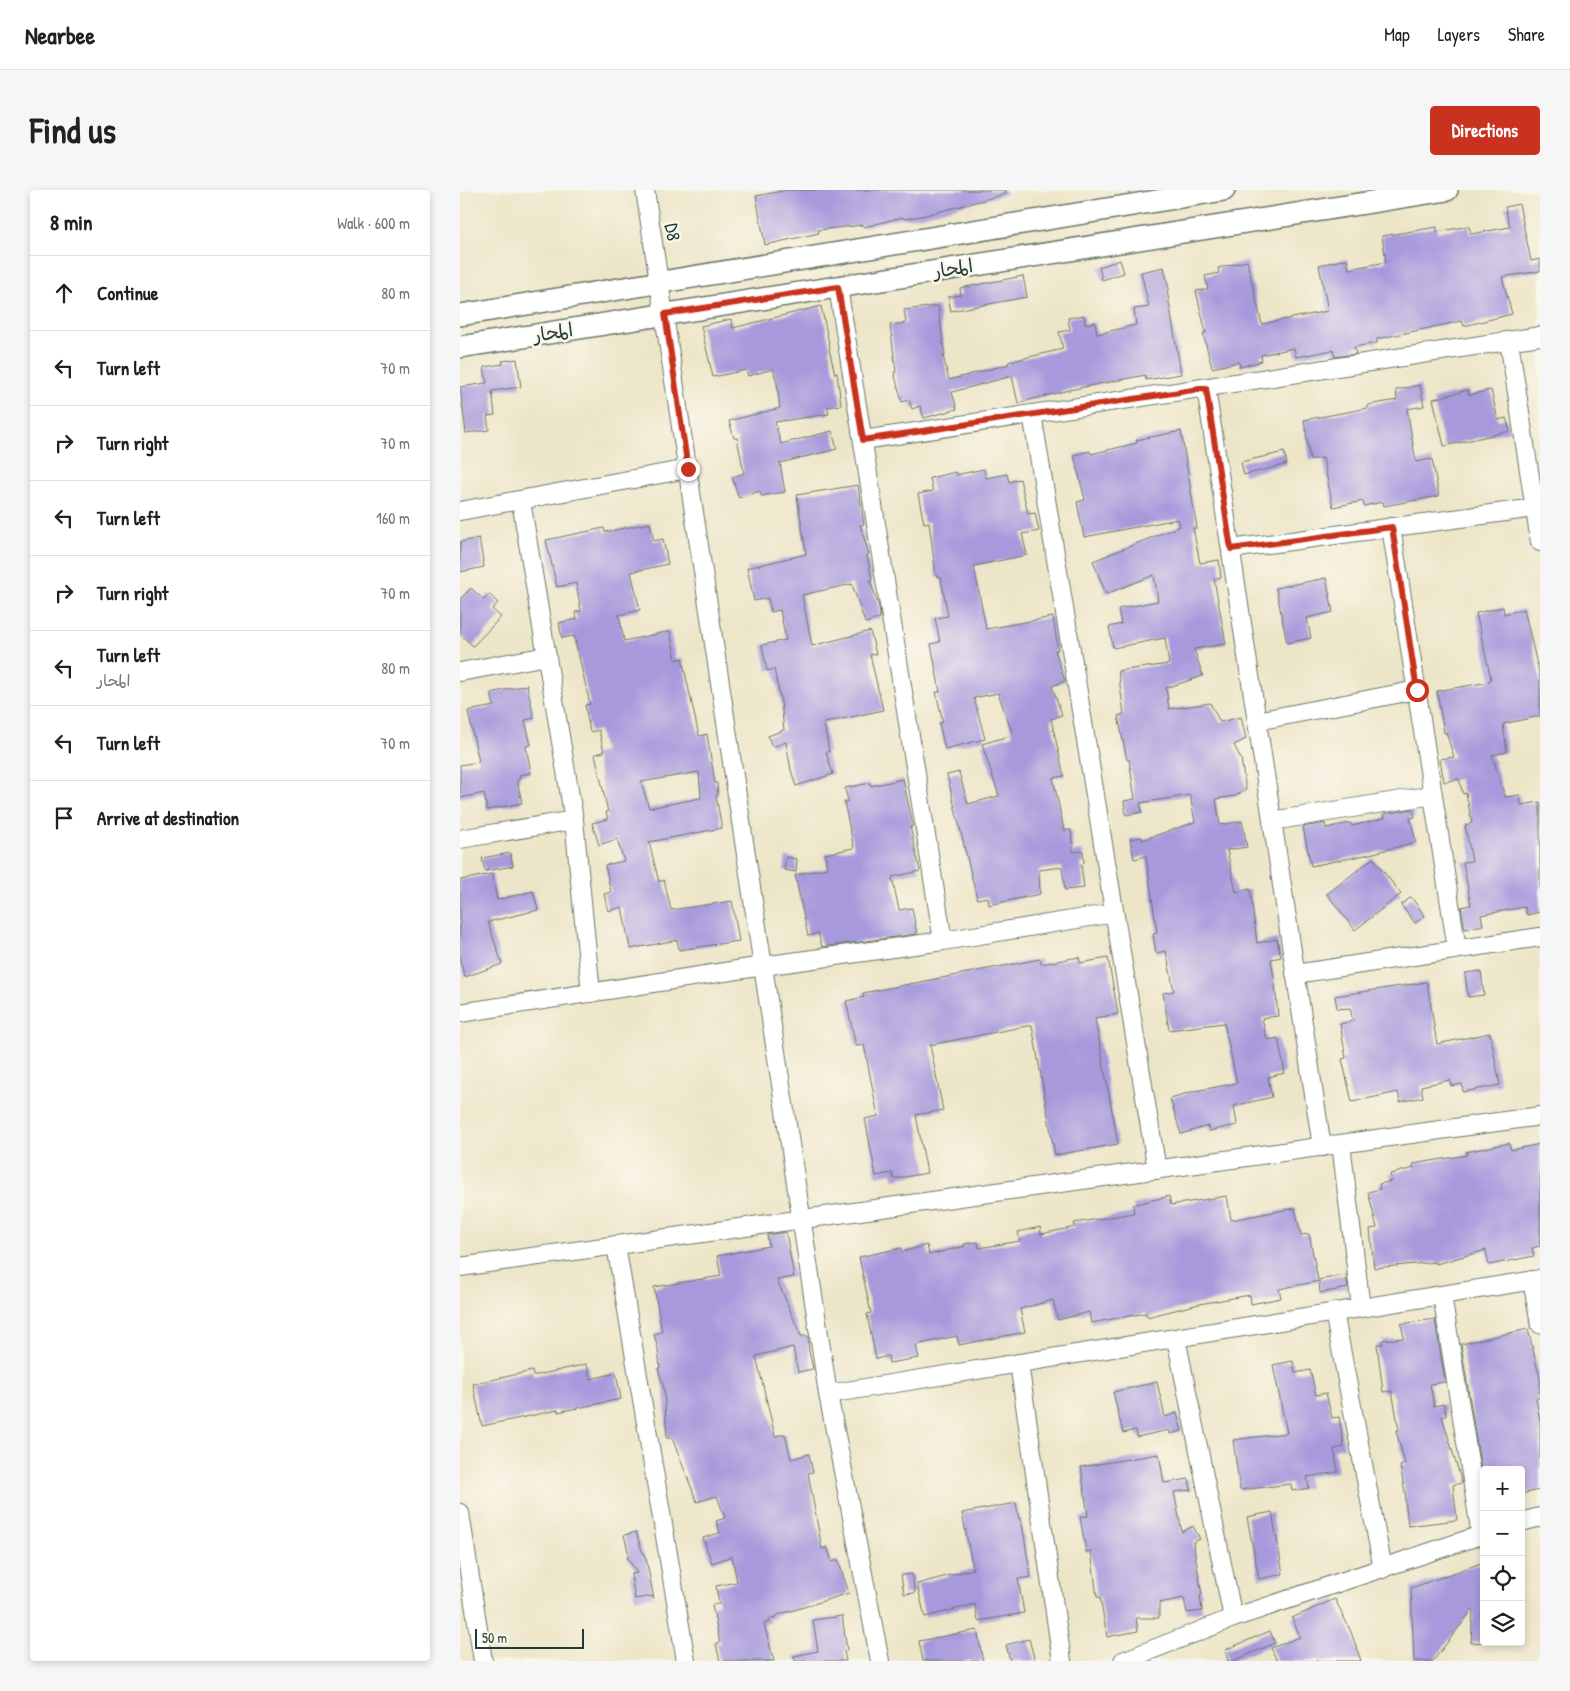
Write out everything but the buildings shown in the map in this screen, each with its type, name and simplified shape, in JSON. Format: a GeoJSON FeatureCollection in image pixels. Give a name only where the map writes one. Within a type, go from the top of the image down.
{"type":"FeatureCollection","features":[{"type":"Feature","properties":{"kind":"street","name":"D8"},"geometry":{"type":"LineString","coordinates":[[645,190],[828,1394],[880,1661]]}},
{"type":"Feature","properties":{"kind":"street"},"geometry":{"type":"LineString","coordinates":[[460,315],[1224,190]]}},
{"type":"Feature","properties":{"kind":"street","name":"المحار"},"geometry":{"type":"LineString","coordinates":[[460,347],[1447,190]]}},
{"type":"Feature","properties":{"kind":"street"},"geometry":{"type":"LineString","coordinates":[[838,287],[943,941]]}},
{"type":"Feature","properties":{"kind":"street"},"geometry":{"type":"LineString","coordinates":[[863,440],[1540,336]]}},
{"type":"Feature","properties":{"kind":"street"},"geometry":{"type":"LineString","coordinates":[[1509,341],[1540,542]]}},
{"type":"Feature","properties":{"kind":"street"},"geometry":{"type":"LineString","coordinates":[[1206,388],[1322,1147]]}},
{"type":"Feature","properties":{"kind":"street"},"geometry":{"type":"LineString","coordinates":[[1032,414],[1157,1170]]}},
{"type":"Feature","properties":{"kind":"street"},"geometry":{"type":"LineString","coordinates":[[460,512],[688,469]]}},
{"type":"Feature","properties":{"kind":"street"},"geometry":{"type":"LineString","coordinates":[[521,501],[574,820],[591,993]]}},
{"type":"Feature","properties":{"kind":"street"},"geometry":{"type":"LineString","coordinates":[[1231,549],[1535,508]]}},
{"type":"Feature","properties":{"kind":"street"},"geometry":{"type":"LineString","coordinates":[[1392,527],[1457,949]]}},
{"type":"Feature","properties":{"kind":"street"},"geometry":{"type":"LineString","coordinates":[[460,672],[547,656]]}},
{"type":"Feature","properties":{"kind":"street"},"geometry":{"type":"LineString","coordinates":[[1257,721],[1417,690]]}},
{"type":"Feature","properties":{"kind":"street"},"geometry":{"type":"LineString","coordinates":[[1272,821],[1433,795]]}},
{"type":"Feature","properties":{"kind":"street"},"geometry":{"type":"LineString","coordinates":[[460,839],[574,820]]}},
{"type":"Feature","properties":{"kind":"street"},"geometry":{"type":"LineString","coordinates":[[460,1013],[763,966],[943,941],[1114,913]]}},
{"type":"Feature","properties":{"kind":"street"},"geometry":{"type":"LineString","coordinates":[[1295,974],[1540,937]]}},
{"type":"Feature","properties":{"kind":"street"},"geometry":{"type":"LineString","coordinates":[[460,1267],[1540,1116]]}},
{"type":"Feature","properties":{"kind":"street"},"geometry":{"type":"LineString","coordinates":[[1340,1144],[1361,1308]]}},
{"type":"Feature","properties":{"kind":"street"},"geometry":{"type":"LineString","coordinates":[[616,1246],[686,1661]]}},
{"type":"Feature","properties":{"kind":"street"},"geometry":{"type":"LineString","coordinates":[[828,1394],[1536,1280],[1540,1324]]}},
{"type":"Feature","properties":{"kind":"street"},"geometry":{"type":"LineString","coordinates":[[1442,1295],[1480,1523]]}},
{"type":"Feature","properties":{"kind":"street"},"geometry":{"type":"LineString","coordinates":[[1334,1312],[1383,1569]]}},
{"type":"Feature","properties":{"kind":"street"},"geometry":{"type":"LineString","coordinates":[[1176,1338],[1233,1618]]}},
{"type":"Feature","properties":{"kind":"street"},"geometry":{"type":"LineString","coordinates":[[1018,1363],[1062,1661]]}},
{"type":"Feature","properties":{"kind":"street"},"geometry":{"type":"LineString","coordinates":[[460,1513],[465,1585],[483,1661]]}},
{"type":"Feature","properties":{"kind":"street"},"geometry":{"type":"LineString","coordinates":[[1525,1521],[1540,1516]]}},
{"type":"Feature","properties":{"kind":"street"},"geometry":{"type":"LineString","coordinates":[[1123,1661],[1233,1618],[1480,1536]]}},
{"type":"Feature","properties":{"kind":"route"},"geometry":{"type":"LineString","coordinates":[[688,469],[665,314],[838,287],[863,440],[1206,388],[1231,549],[1392,527],[1417,690]]}}]}
